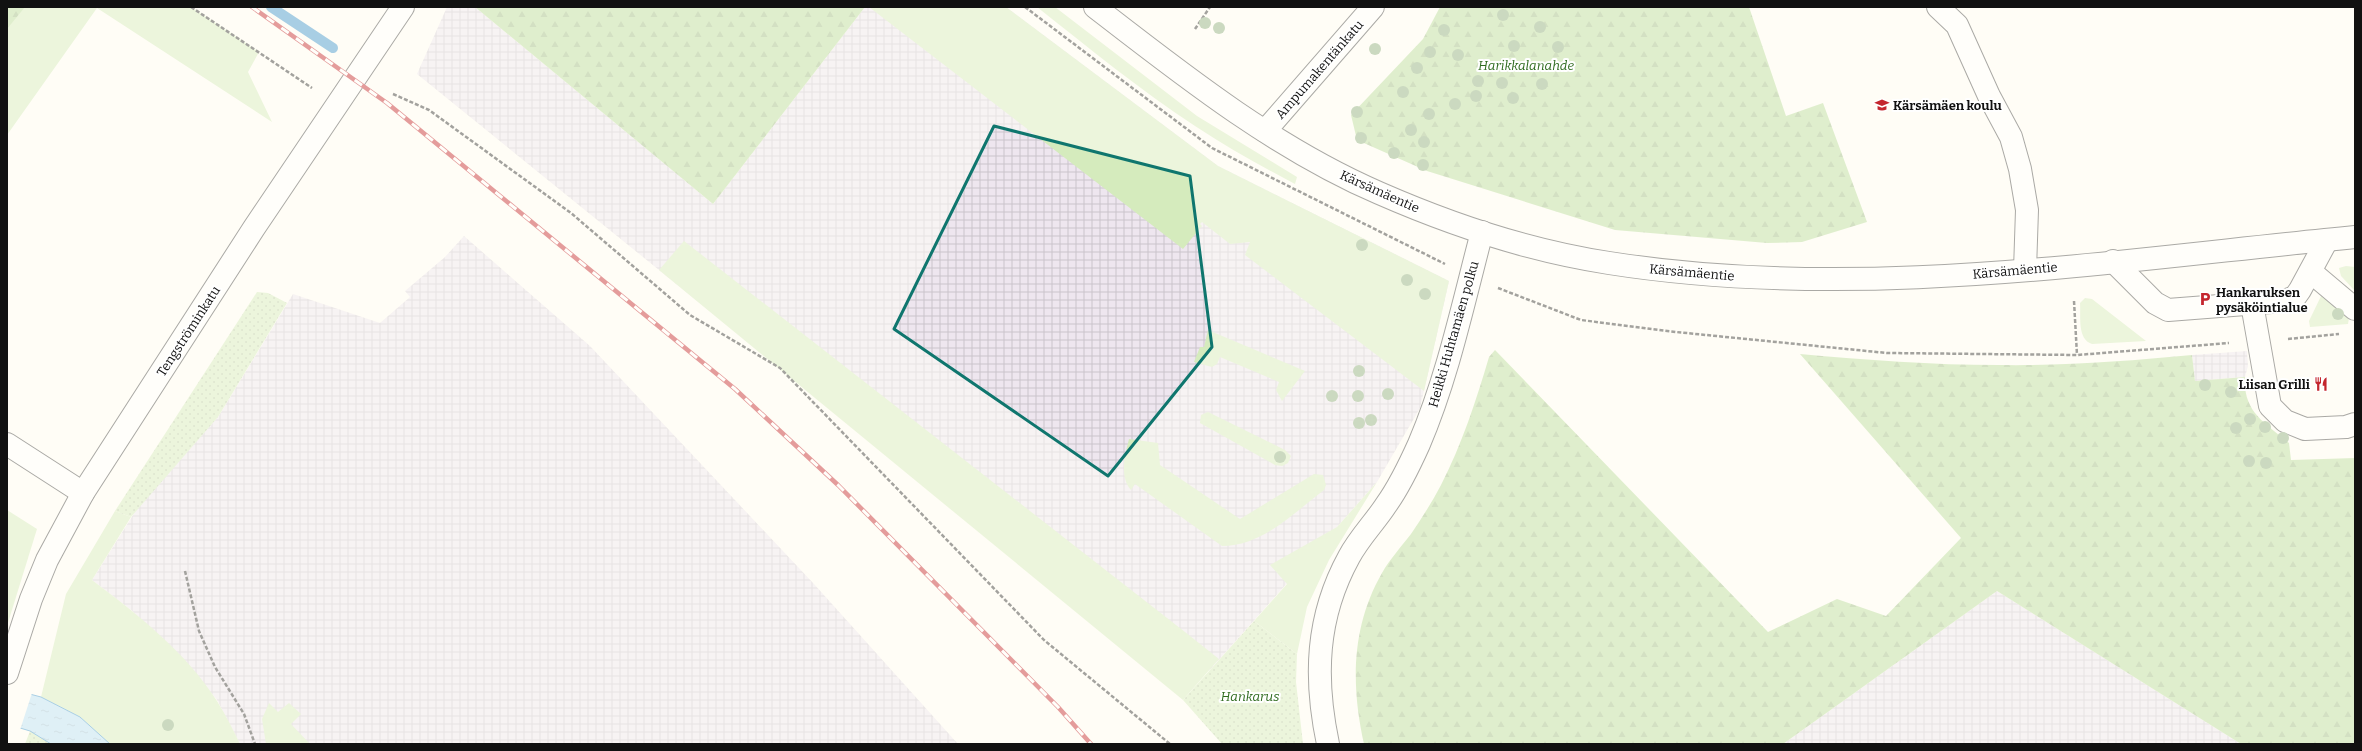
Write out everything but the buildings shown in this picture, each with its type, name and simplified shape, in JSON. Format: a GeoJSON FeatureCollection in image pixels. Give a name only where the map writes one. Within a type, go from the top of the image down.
{"type":"FeatureCollection","features":[{"type":"Feature","properties":{"kind":"street","name":"Tengströminkatu"},"geometry":{"type":"LineString","coordinates":[[7,673],[31,599],[47,560],[83,494],[258,222],[403,7]]}},
{"type":"Feature","properties":{"kind":"street","name":"Kärsämäentie"},"geometry":{"type":"LineString","coordinates":[[1095,7],[1196,84],[1265,131],[1328,167],[1380,193],[1482,232],[1546,251],[1606,263],[1668,272],[1723,276],[1852,279],[1957,275],[2025,270],[2355,237]]}},
{"type":"Feature","properties":{"kind":"street","name":"Ampumakentänkatu"},"geometry":{"type":"LineString","coordinates":[[1265,131],[1373,7]]}},
{"type":"Feature","properties":{"kind":"street"},"geometry":{"type":"LineString","coordinates":[[1938,7],[1957,25],[1989,96],[2011,137],[2020,169],[2027,210],[2025,270]]}},
{"type":"Feature","properties":{"kind":"street","name":"Heikki Huhtamäen polku"},"geometry":{"type":"LineString","coordinates":[[1328,744],[1322,716],[1318,674],[1322,637],[1330,598],[1350,556],[1388,504],[1418,445],[1435,405],[1440,392],[1482,232]]}},
{"type":"Feature","properties":{"kind":"street"},"geometry":{"type":"LineString","coordinates":[[2112,261],[2155,303],[2168,310],[2284,301],[2294,297],[2311,272],[2327,240]]}},
{"type":"Feature","properties":{"kind":"street"},"geometry":{"type":"LineString","coordinates":[[2311,272],[2355,309]]}},
{"type":"Feature","properties":{"kind":"street"},"geometry":{"type":"LineString","coordinates":[[2252,304],[2270,406],[2285,421],[2305,429],[2346,427],[2355,424]]}},
{"type":"Feature","properties":{"kind":"street"},"geometry":{"type":"LineString","coordinates":[[7,444],[83,494]]}},
{"type":"Feature","properties":{"kind":"path"},"geometry":{"type":"LineString","coordinates":[[191,7],[312,88]]}},
{"type":"Feature","properties":{"kind":"path"},"geometry":{"type":"LineString","coordinates":[[1194,29],[1210,7]]}},
{"type":"Feature","properties":{"kind":"path"},"geometry":{"type":"LineString","coordinates":[[393,94],[429,110],[571,213],[690,315],[780,368],[1044,640],[1170,744]]}},
{"type":"Feature","properties":{"kind":"path"},"geometry":{"type":"LineString","coordinates":[[2074,301],[2077,355]]}},
{"type":"Feature","properties":{"kind":"path"},"geometry":{"type":"LineString","coordinates":[[185,571],[199,631],[214,667],[244,714],[255,744]]}},
{"type":"Feature","properties":{"kind":"highlighted area"},"geometry":{"type":"Polygon","coordinates":[[[994,126],[1190,176],[1212,347],[1108,476],[894,329],[994,126]]]}},
{"type":"Feature","properties":{"kind":"shaded area"},"geometry":{"type":"Polygon","coordinates":[[[447,7],[475,7],[713,204],[865,7],[1006,7],[1218,166],[1449,281],[1420,408],[1377,482],[1209,671],[780,368],[417,74],[447,7]]]}},
{"type":"Feature","properties":{"kind":"shaded area"},"geometry":{"type":"Polygon","coordinates":[[[464,236],[590,346],[814,584],[958,744],[240,744],[217,700],[184,660],[131,610],[92,580],[138,507],[218,417],[293,294],[380,323],[410,297],[405,291],[445,257],[464,236]]]}},
{"type":"Feature","properties":{"kind":"shaded area"},"geometry":{"type":"Polygon","coordinates":[[[2247,351],[2248,366],[2245,377],[2195,381],[2192,355],[2247,351]]]}},
{"type":"Feature","properties":{"kind":"shaded area"},"geometry":{"type":"Polygon","coordinates":[[[1997,591],[2241,744],[1783,744],[1997,591]]]}},
{"type":"Feature","properties":{"kind":"green space"},"geometry":{"type":"Polygon","coordinates":[[[7,7],[191,7],[259,52],[248,72],[272,122],[97,8],[7,135],[7,7]]]}},
{"type":"Feature","properties":{"kind":"green space"},"geometry":{"type":"Polygon","coordinates":[[[7,7],[25,7],[7,29],[7,7]]]}},
{"type":"Feature","properties":{"kind":"green space"},"geometry":{"type":"Polygon","coordinates":[[[475,7],[865,7],[713,204],[475,7]]]}},
{"type":"Feature","properties":{"kind":"green space"},"geometry":{"type":"Polygon","coordinates":[[[869,7],[1006,7],[1218,166],[1449,281],[1424,391],[1245,255],[1250,242],[1230,244],[1202,222],[1200,224],[1202,226],[1183,249],[869,7]]]}},
{"type":"Feature","properties":{"kind":"green space"},"geometry":{"type":"Polygon","coordinates":[[[1037,7],[1055,7],[1197,116],[1297,177],[1295,184],[1257,164],[1207,134],[1154,98],[1037,7]]]}},
{"type":"Feature","properties":{"kind":"green space","name":"Harikkalanahde"},"geometry":{"type":"Polygon","coordinates":[[[1440,7],[1749,7],[1786,116],[1823,103],[1867,222],[1802,242],[1767,243],[1615,230],[1427,171],[1357,140],[1351,115],[1423,39],[1440,7]]]}},
{"type":"Feature","properties":{"kind":"green space"},"geometry":{"type":"Polygon","coordinates":[[[684,241],[1219,659],[1183,700],[659,270],[684,241]]]}},
{"type":"Feature","properties":{"kind":"green space"},"geometry":{"type":"Polygon","coordinates":[[[2346,266],[2355,267],[2355,291],[2341,276],[2339,268],[2346,266]]]}},
{"type":"Feature","properties":{"kind":"green space"},"geometry":{"type":"Polygon","coordinates":[[[257,292],[268,293],[287,303],[218,417],[131,517],[115,511],[257,292]]]}},
{"type":"Feature","properties":{"kind":"green space"},"geometry":{"type":"Polygon","coordinates":[[[2323,292],[2349,318],[2348,324],[2310,327],[2309,321],[2323,292]]]}},
{"type":"Feature","properties":{"kind":"green space"},"geometry":{"type":"Polygon","coordinates":[[[2085,298],[2092,299],[2146,341],[2092,344],[2087,341],[2082,333],[2080,321],[2080,303],[2085,298]]]}},
{"type":"Feature","properties":{"kind":"green space"},"geometry":{"type":"Polygon","coordinates":[[[1208,330],[1305,371],[1282,401],[1276,390],[1279,382],[1220,357],[1217,364],[1212,367],[1194,362],[1200,347],[1204,347],[1208,330]]]}},
{"type":"Feature","properties":{"kind":"green space"},"geometry":{"type":"Polygon","coordinates":[[[1495,350],[1768,632],[1837,599],[1886,616],[1961,538],[1800,354],[1874,360],[1974,365],[2048,365],[2096,363],[2192,355],[2195,381],[2245,377],[2245,389],[2251,408],[2264,422],[2289,443],[2291,460],[2355,458],[2355,744],[2241,744],[1997,591],[1783,744],[1364,744],[1357,700],[1356,657],[1364,614],[1382,573],[1415,528],[1449,470],[1468,422],[1489,357],[1495,350]]]}},
{"type":"Feature","properties":{"kind":"green space"},"geometry":{"type":"Polygon","coordinates":[[[1208,412],[1285,450],[1291,456],[1288,463],[1282,466],[1275,465],[1200,423],[1201,415],[1208,412]]]}},
{"type":"Feature","properties":{"kind":"green space"},"geometry":{"type":"Polygon","coordinates":[[[1129,439],[1158,443],[1160,465],[1240,519],[1314,474],[1323,475],[1326,485],[1324,490],[1277,527],[1237,545],[1222,546],[1135,484],[1131,490],[1127,484],[1124,472],[1129,439]]]}},
{"type":"Feature","properties":{"kind":"green space"},"geometry":{"type":"Polygon","coordinates":[[[1377,482],[1329,560],[1307,607],[1297,654],[1254,621],[1287,584],[1270,565],[1337,527],[1377,482]]]}},
{"type":"Feature","properties":{"kind":"green space"},"geometry":{"type":"Polygon","coordinates":[[[7,510],[37,529],[7,626],[7,510]]]}},
{"type":"Feature","properties":{"kind":"green space"},"geometry":{"type":"Polygon","coordinates":[[[115,511],[131,517],[92,580],[143,620],[191,666],[217,701],[240,744],[110,744],[80,717],[41,697],[66,594],[115,511]]]}},
{"type":"Feature","properties":{"kind":"green space","name":"Hankarus"},"geometry":{"type":"Polygon","coordinates":[[[1254,621],[1297,654],[1296,682],[1303,744],[1222,744],[1183,700],[1254,621]]]}},
{"type":"Feature","properties":{"kind":"green space"},"geometry":{"type":"Polygon","coordinates":[[[269,703],[278,712],[289,703],[301,714],[291,724],[309,743],[266,744],[262,719],[269,703]]]}},
{"type":"Feature","properties":{"kind":"green space"},"geometry":{"type":"Polygon","coordinates":[[[30,731],[51,744],[25,744],[30,731]]]}},
{"type":"Feature","properties":{"kind":"water"},"geometry":{"type":"Polygon","coordinates":[[[7,688],[41,697],[80,717],[110,744],[51,744],[30,731],[7,724],[7,688]]]}},
{"type":"Feature","properties":{"kind":"pier"},"geometry":{"type":"Polygon","coordinates":[[[7,686],[32,693],[20,730],[7,726],[7,686]]]}},
{"type":"Feature","properties":{"kind":"waterway"},"geometry":{"type":"LineString","coordinates":[[271,7],[333,48]]}},
{"type":"Feature","properties":{"kind":"railway"},"geometry":{"type":"LineString","coordinates":[[252,7],[387,103],[735,389],[838,485],[1058,707],[1091,744]]}},
{"type":"Feature","properties":{"kind":"place","name":"Kärsämäen koulu"},"geometry":{"type":"Point","coordinates":[1882,105]}},
{"type":"Feature","properties":{"kind":"place","name":"Hankaruksen pysäköintialue"},"geometry":{"type":"Point","coordinates":[2205,299]}},
{"type":"Feature","properties":{"kind":"place","name":"Liisan Grilli"},"geometry":{"type":"Point","coordinates":[2321,384]}}]}
